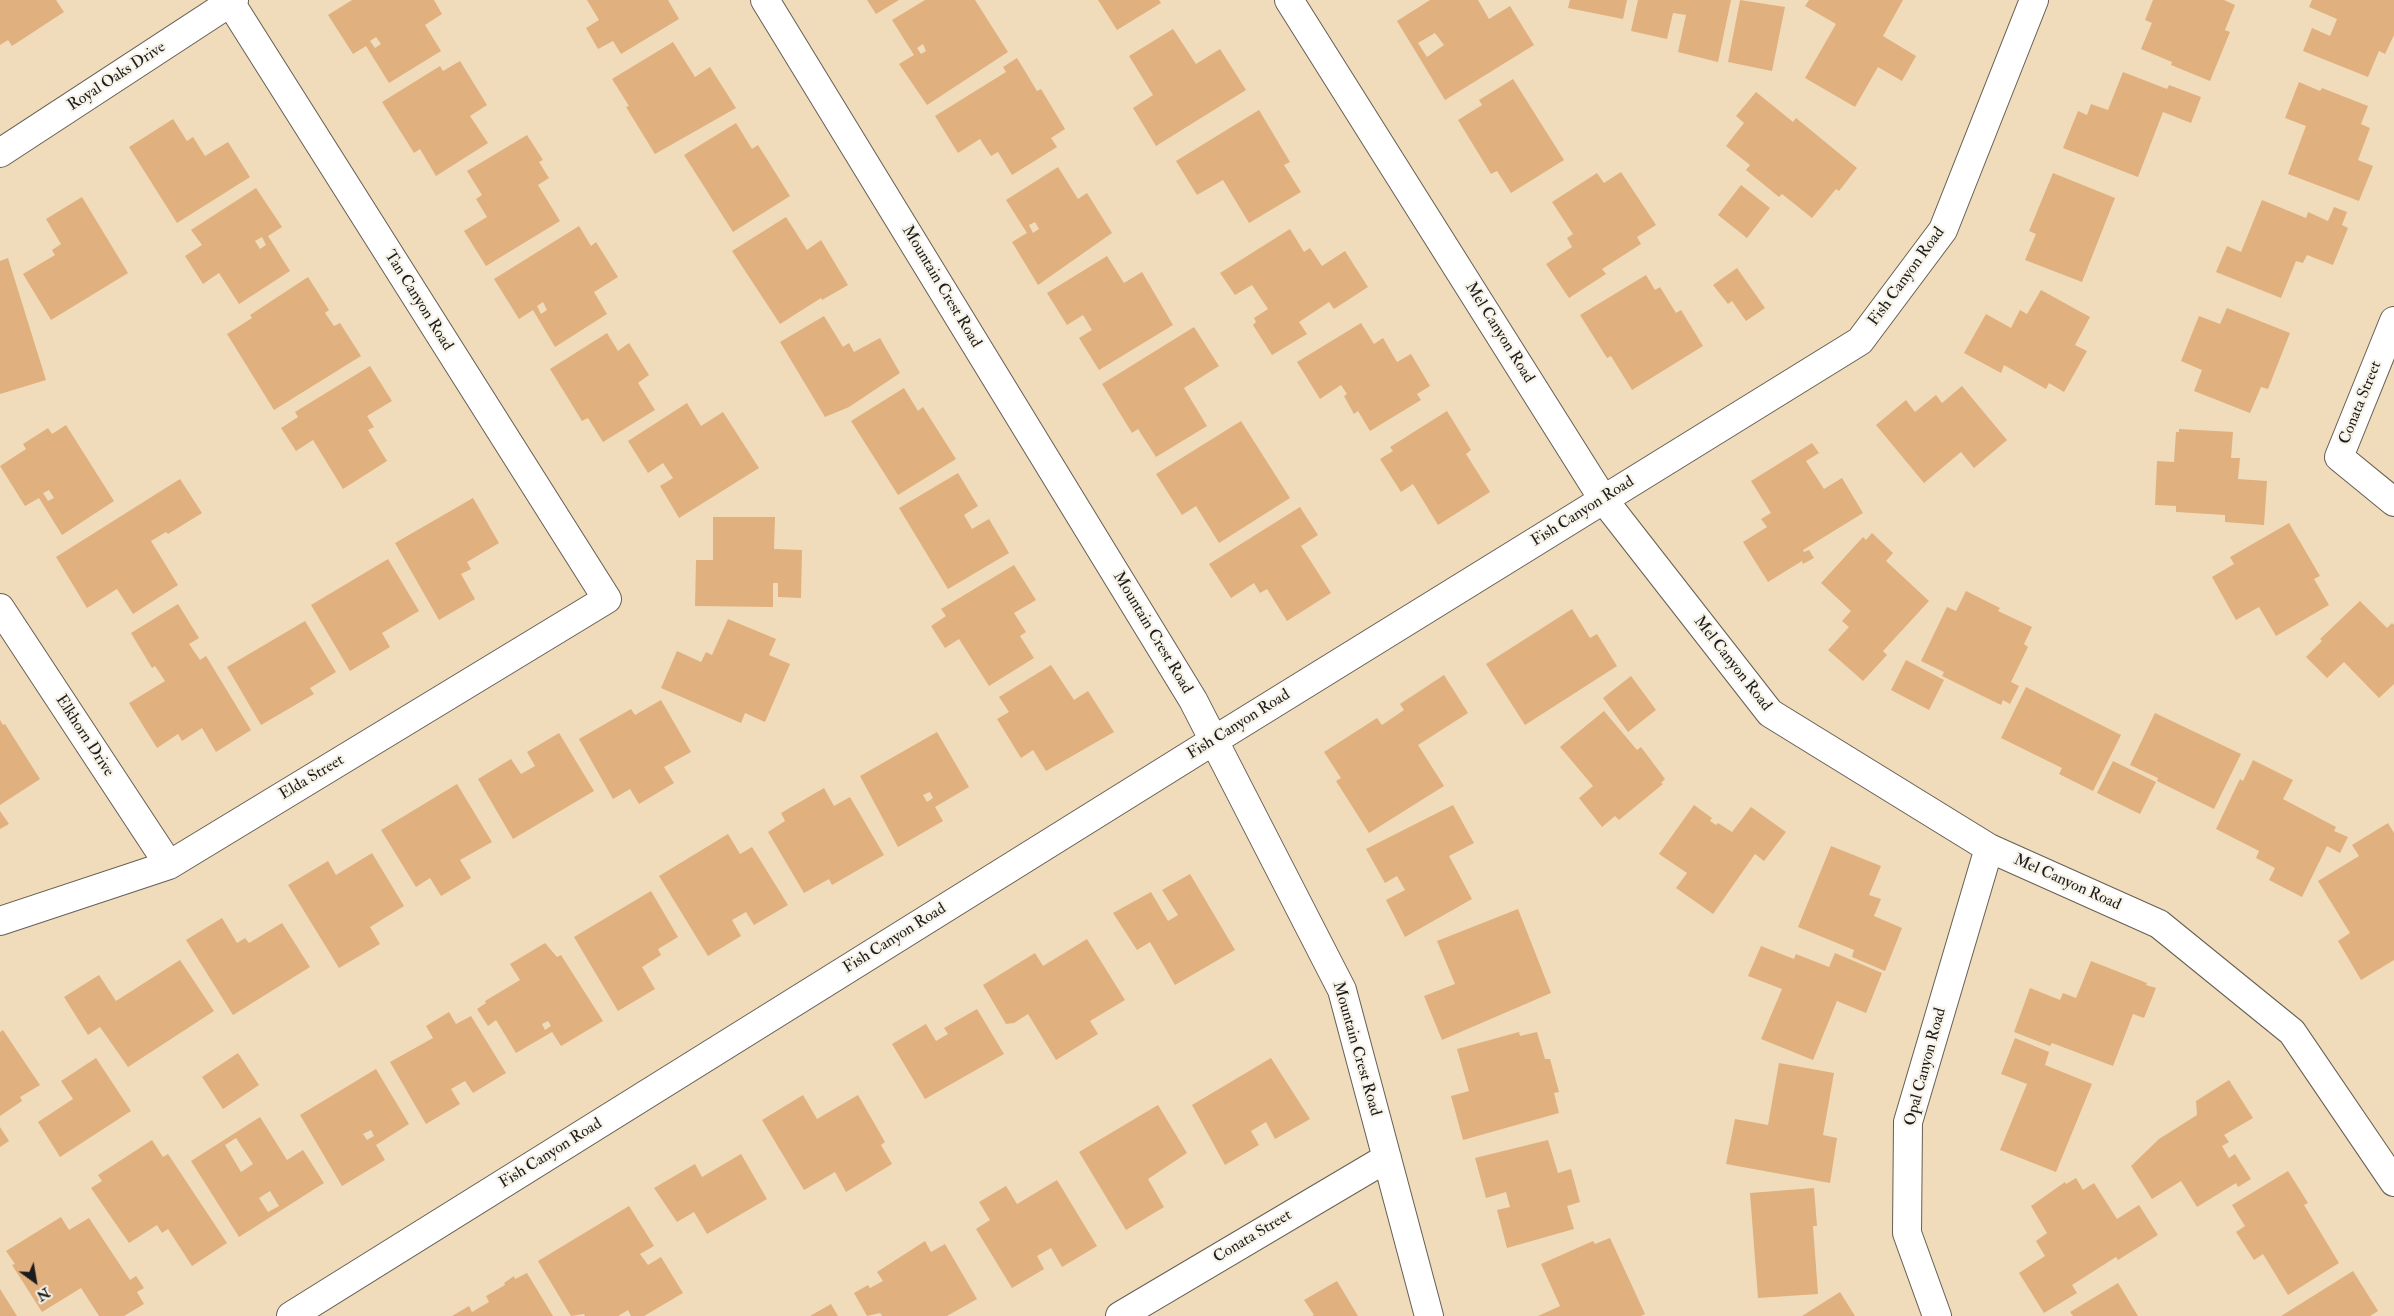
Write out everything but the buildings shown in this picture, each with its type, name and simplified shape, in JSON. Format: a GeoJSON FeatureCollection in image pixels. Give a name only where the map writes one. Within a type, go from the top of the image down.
{"type":"FeatureCollection","features":[{"type":"Feature","properties":{"kind":"street","name":"Mountain Crest Road"},"geometry":{"type":"LineString","coordinates":[[765,0],[1193,700],[1342,990],[1429,1316]]}},
{"type":"Feature","properties":{"kind":"street","name":"Mel Canyon Road"},"geometry":{"type":"LineString","coordinates":[[1289,0],[1603,499],[1770,714],[1989,848],[2159,924],[2292,1032],[2394,1182]]}},
{"type":"Feature","properties":{"kind":"street","name":"Fish Canyon Road"},"geometry":{"type":"LineString","coordinates":[[291,1316],[1213,741],[1860,341],[1943,230],[2034,0]]}},
{"type":"Feature","properties":{"kind":"street","name":"Royal Oaks Drive"},"geometry":{"type":"LineString","coordinates":[[0,153],[232,1]]}},
{"type":"Feature","properties":{"kind":"street","name":"Tan Canyon Road"},"geometry":{"type":"LineString","coordinates":[[232,1],[606,599]]}},
{"type":"Feature","properties":{"kind":"street","name":"Conata Street"},"geometry":{"type":"LineString","coordinates":[[2394,321],[2339,457],[2394,502]]}},
{"type":"Feature","properties":{"kind":"street","name":"Elda Street"},"geometry":{"type":"LineString","coordinates":[[0,921],[169,865],[606,599]]}},
{"type":"Feature","properties":{"kind":"street","name":"Elkhorn Drive"},"geometry":{"type":"LineString","coordinates":[[0,608],[169,865]]}},
{"type":"Feature","properties":{"kind":"street","name":"Opal Canyon Road"},"geometry":{"type":"LineString","coordinates":[[1937,1316],[1907,1233],[1908,1122],[1989,848]]}},
{"type":"Feature","properties":{"kind":"street","name":"Conata Street"},"geometry":{"type":"LineString","coordinates":[[1120,1316],[1387,1158]]}}]}
